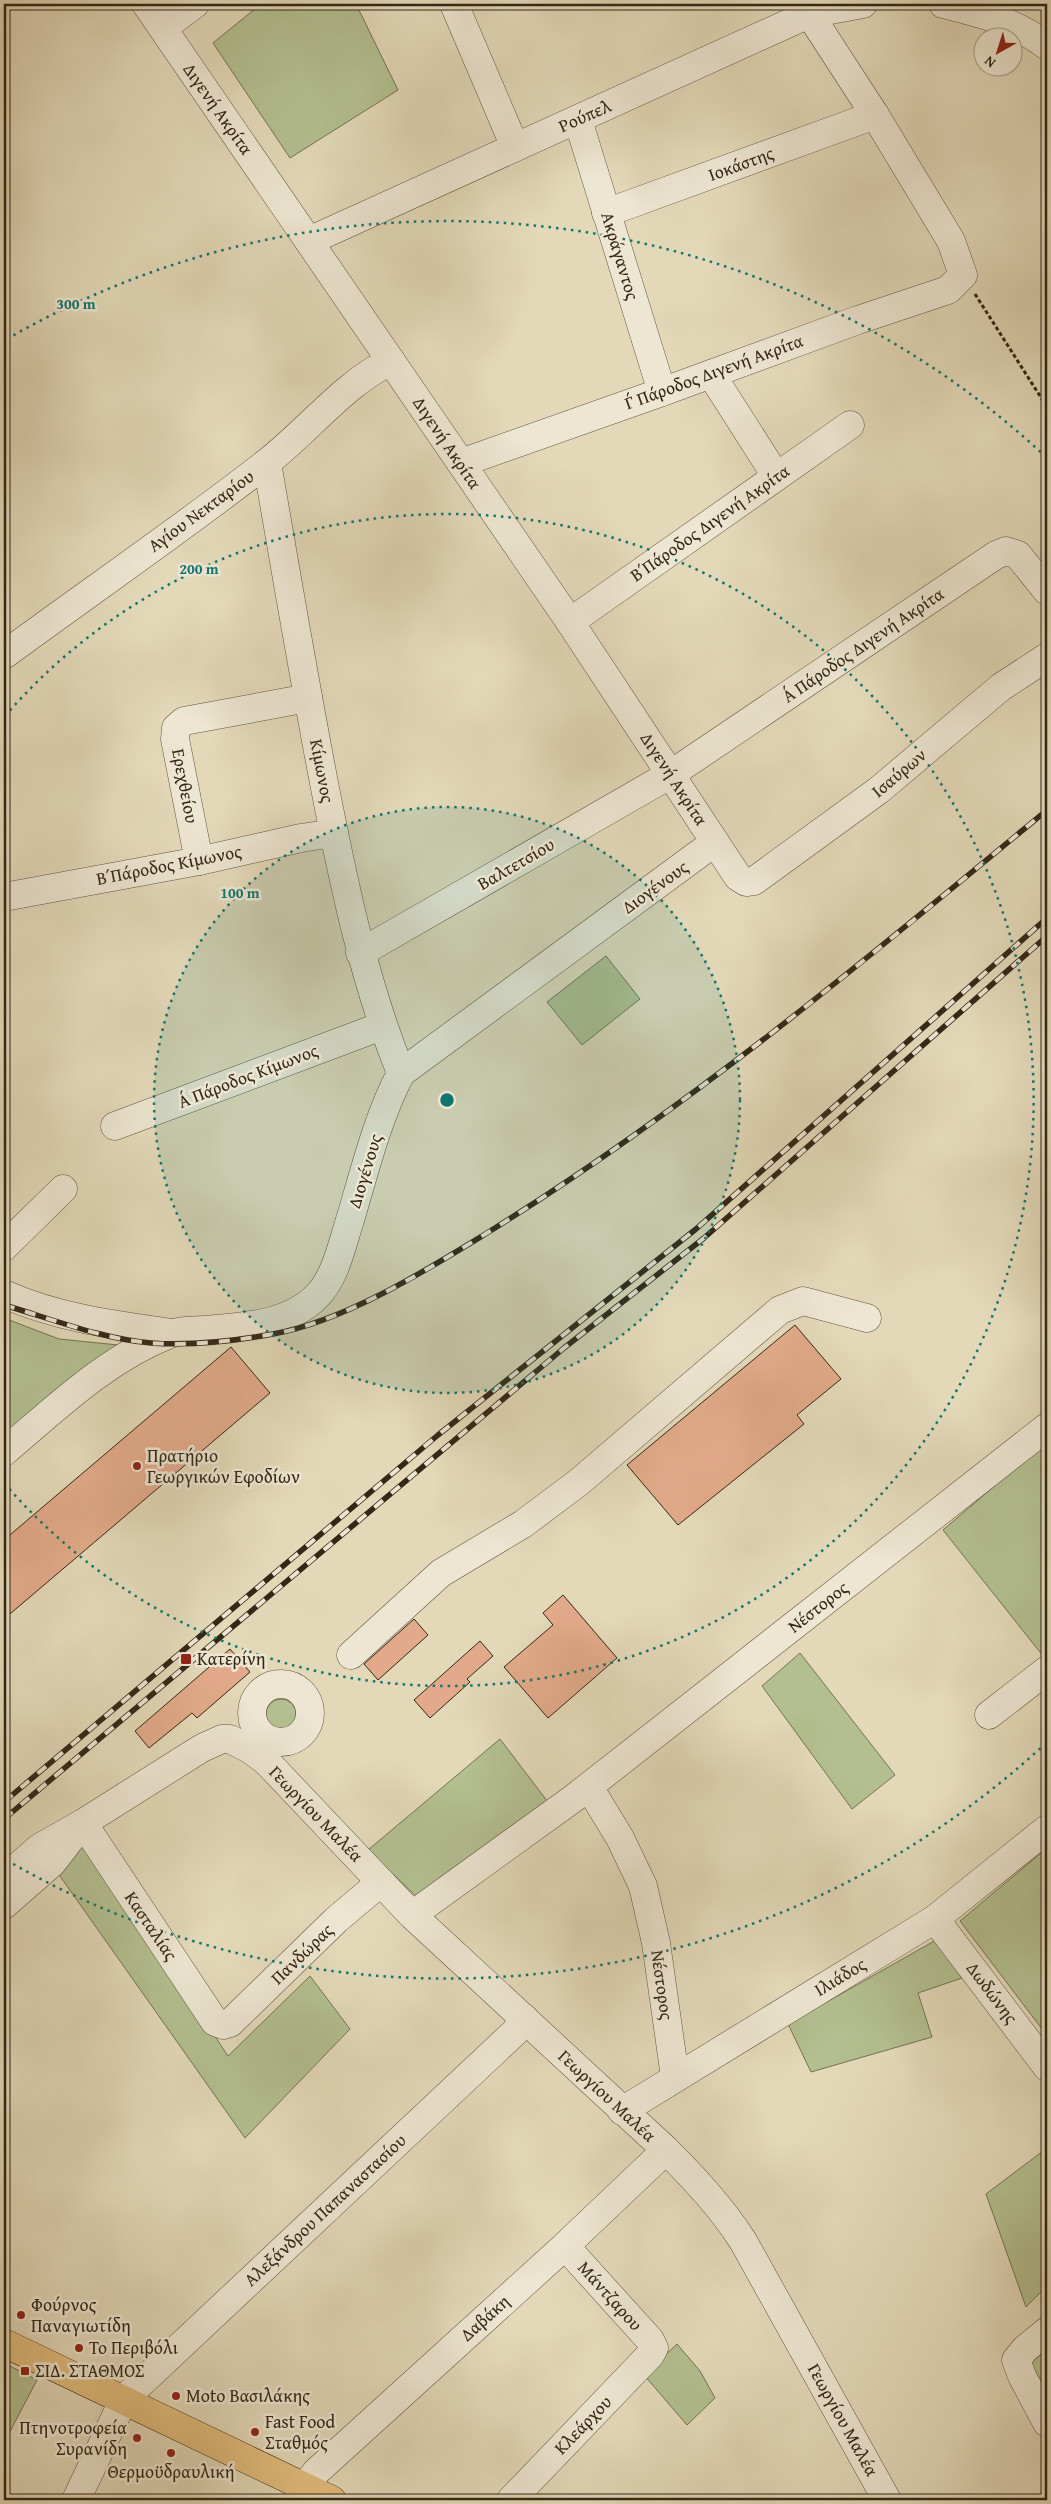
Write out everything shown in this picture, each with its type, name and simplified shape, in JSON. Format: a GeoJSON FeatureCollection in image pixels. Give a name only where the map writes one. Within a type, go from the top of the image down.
{"type":"FeatureCollection","features":[{"type":"Feature","properties":{"kind":"main road"},"geometry":{"type":"LineString","coordinates":[[6,2348],[124,2399],[332,2500]]}},
{"type":"Feature","properties":{"kind":"street","name":"Διγενή Ακρίτα"},"geometry":{"type":"LineString","coordinates":[[146,4],[164,16],[309,241],[570,622],[738,877],[746,882]]}},
{"type":"Feature","properties":{"kind":"street"},"geometry":{"type":"LineString","coordinates":[[164,16],[195,4]]}},
{"type":"Feature","properties":{"kind":"street"},"geometry":{"type":"LineString","coordinates":[[454,4],[515,147]]}},
{"type":"Feature","properties":{"kind":"street","name":"Ρούπελ"},"geometry":{"type":"LineString","coordinates":[[309,241],[578,120],[806,9],[863,4]]}},
{"type":"Feature","properties":{"kind":"street"},"geometry":{"type":"LineString","coordinates":[[943,4],[983,13],[1032,34],[1047,46]]}},
{"type":"Feature","properties":{"kind":"street"},"geometry":{"type":"LineString","coordinates":[[806,9],[875,115],[951,241],[963,274]]}},
{"type":"Feature","properties":{"kind":"street","name":"Ιοκάστης"},"geometry":{"type":"LineString","coordinates":[[606,213],[875,115]]}},
{"type":"Feature","properties":{"kind":"street","name":"Ακράγαντος"},"geometry":{"type":"LineString","coordinates":[[578,120],[662,392]]}},
{"type":"Feature","properties":{"kind":"street","name":"Γ΄ Πάροδος Διγενή Ακρίτα"},"geometry":{"type":"LineString","coordinates":[[461,463],[858,320],[948,290],[963,274]]}},
{"type":"Feature","properties":{"kind":"street","name":"Αγίου Νεκταρίου"},"geometry":{"type":"LineString","coordinates":[[4,655],[267,463],[358,383],[377,368],[391,361]]}},
{"type":"Feature","properties":{"kind":"street"},"geometry":{"type":"LineString","coordinates":[[711,374],[776,476]]}},
{"type":"Feature","properties":{"kind":"street","name":"Β΄ Πάροδος Διγενή Ακρίτα"},"geometry":{"type":"LineString","coordinates":[[570,622],[850,425]]}},
{"type":"Feature","properties":{"kind":"street","name":"Κίμωνος"},"geometry":{"type":"LineString","coordinates":[[267,463],[308,698],[334,834],[360,953],[382,1026],[401,1073]]}},
{"type":"Feature","properties":{"kind":"street","name":"Α΄ Πάροδος Διγενή Ακρίτα"},"geometry":{"type":"LineString","coordinates":[[671,774],[996,555],[1006,551],[1018,555],[1047,591]]}},
{"type":"Feature","properties":{"kind":"street","name":"Ισαύρων"},"geometry":{"type":"LineString","coordinates":[[746,882],[754,881],[879,790],[1001,687],[1047,657]]}},
{"type":"Feature","properties":{"kind":"street","name":"Ερεχθείου"},"geometry":{"type":"LineString","coordinates":[[199,861],[176,739],[176,728],[184,721],[308,698]]}},
{"type":"Feature","properties":{"kind":"street","name":"Βαλτετσίου"},"geometry":{"type":"LineString","coordinates":[[360,953],[671,774]]}},
{"type":"Feature","properties":{"kind":"street","name":"Β΄ Πάροδος Κίμωνος"},"geometry":{"type":"LineString","coordinates":[[5,891],[199,861],[301,838],[334,834]]}},
{"type":"Feature","properties":{"kind":"street","name":"Διογένους"},"geometry":{"type":"LineString","coordinates":[[4,1452],[88,1381],[116,1362],[172,1333],[235,1328],[267,1322],[294,1313],[318,1295],[334,1268],[387,1100],[401,1073],[716,842]]}},
{"type":"Feature","properties":{"kind":"street","name":"Α΄ Πάροδος Κίμωνος"},"geometry":{"type":"LineString","coordinates":[[115,1126],[382,1026]]}},
{"type":"Feature","properties":{"kind":"street"},"geometry":{"type":"LineString","coordinates":[[4,1247],[63,1189]]}},
{"type":"Feature","properties":{"kind":"street"},"geometry":{"type":"LineString","coordinates":[[4,1294],[22,1302],[91,1322],[172,1333]]}},
{"type":"Feature","properties":{"kind":"street"},"geometry":{"type":"LineString","coordinates":[[350,1655],[441,1573],[523,1524],[579,1482],[780,1310],[803,1301],[867,1318]]}},
{"type":"Feature","properties":{"kind":"street","name":"Νέστορος"},"geometry":{"type":"LineString","coordinates":[[412,1915],[589,1787],[1047,1427]]}},
{"type":"Feature","properties":{"kind":"street"},"geometry":{"type":"LineString","coordinates":[[989,1715],[1047,1670]]}},
{"type":"Feature","properties":{"kind":"street"},"geometry":{"type":"LineString","coordinates":[[277,1684],[288,1684],[297,1688],[308,1701],[311,1716],[308,1726],[302,1735],[286,1742],[252,1737],[252,1708],[256,1698],[263,1690],[277,1684]]}},
{"type":"Feature","properties":{"kind":"street","name":"Γεωργίου Μαλέα"},"geometry":{"type":"LineString","coordinates":[[83,1823],[202,1748],[222,1738],[238,1742],[252,1737],[280,1775],[412,1915],[666,2150],[727,2216],[887,2500]]}},
{"type":"Feature","properties":{"kind":"street"},"geometry":{"type":"LineString","coordinates":[[280,1775],[286,1742]]}},
{"type":"Feature","properties":{"kind":"street","name":"Νέστορος"},"geometry":{"type":"LineString","coordinates":[[589,1787],[620,1838],[643,1886],[656,1943],[675,2077]]}},
{"type":"Feature","properties":{"kind":"street"},"geometry":{"type":"LineString","coordinates":[[4,1879],[39,1848],[83,1823]]}},
{"type":"Feature","properties":{"kind":"street"},"geometry":{"type":"LineString","coordinates":[[4,1905],[52,1863],[83,1823]]}},
{"type":"Feature","properties":{"kind":"street","name":"Κασταλίας"},"geometry":{"type":"LineString","coordinates":[[83,1823],[215,2022],[223,2025]]}},
{"type":"Feature","properties":{"kind":"street","name":"Ιλιάδος"},"geometry":{"type":"LineString","coordinates":[[622,2111],[935,1919],[1047,1829]]}},
{"type":"Feature","properties":{"kind":"street","name":"Πανδώρας"},"geometry":{"type":"LineString","coordinates":[[223,2025],[230,2023],[336,1920],[381,1882]]}},
{"type":"Feature","properties":{"kind":"street","name":"Δωδώνης"},"geometry":{"type":"LineString","coordinates":[[935,1919],[1043,2054]]}},
{"type":"Feature","properties":{"kind":"street","name":"Αλεξάνδρου Παπαναστασίου"},"geometry":{"type":"LineString","coordinates":[[124,2399],[508,2038],[524,2018]]}},
{"type":"Feature","properties":{"kind":"street","name":"Δαβάκη"},"geometry":{"type":"LineString","coordinates":[[305,2487],[316,2472],[565,2246],[666,2150]]}},
{"type":"Feature","properties":{"kind":"street","name":"Μάντζαρου"},"geometry":{"type":"LineString","coordinates":[[565,2246],[654,2348]]}},
{"type":"Feature","properties":{"kind":"street"},"geometry":{"type":"LineString","coordinates":[[1047,2331],[1025,2349],[1016,2360],[1022,2376],[1047,2423]]}},
{"type":"Feature","properties":{"kind":"street","name":"Κλεάρχου"},"geometry":{"type":"LineString","coordinates":[[511,2500],[650,2355],[654,2348]]}},
{"type":"Feature","properties":{"kind":"street"},"geometry":{"type":"LineString","coordinates":[[76,2500],[124,2399]]}},
{"type":"Feature","properties":{"kind":"path"},"geometry":{"type":"LineString","coordinates":[[963,274],[1047,407]]}},
{"type":"Feature","properties":{"kind":"green space"},"geometry":{"type":"Polygon","coordinates":[[[261,4],[356,4],[398,90],[290,158],[213,43],[261,4]]]}},
{"type":"Feature","properties":{"kind":"green space"},"geometry":{"type":"Polygon","coordinates":[[[606,956],[640,999],[582,1045],[547,1002],[606,956]]]}},
{"type":"Feature","properties":{"kind":"green space"},"geometry":{"type":"Polygon","coordinates":[[[4,1318],[59,1339],[128,1346],[4,1436],[4,1318]]]}},
{"type":"Feature","properties":{"kind":"green space"},"geometry":{"type":"Polygon","coordinates":[[[1047,1441],[1047,1661],[943,1530],[1047,1441]]]}},
{"type":"Feature","properties":{"kind":"green space"},"geometry":{"type":"Polygon","coordinates":[[[800,1653],[895,1775],[852,1809],[762,1686],[800,1653]]]}},
{"type":"Feature","properties":{"kind":"green space"},"geometry":{"type":"Polygon","coordinates":[[[281,1699],[287,1700],[295,1708],[295,1720],[287,1728],[281,1729],[275,1728],[267,1720],[266,1714],[267,1708],[275,1700],[281,1699]]]}},
{"type":"Feature","properties":{"kind":"green space"},"geometry":{"type":"Polygon","coordinates":[[[500,1739],[551,1806],[420,1900],[368,1850],[500,1739]]]}},
{"type":"Feature","properties":{"kind":"green space"},"geometry":{"type":"Polygon","coordinates":[[[87,1843],[228,2056],[310,1976],[350,2029],[245,2138],[55,1869],[87,1843]]]}},
{"type":"Feature","properties":{"kind":"green space"},"geometry":{"type":"Polygon","coordinates":[[[1047,1848],[1047,2031],[1045,2033],[960,1921],[1047,1848]]]}},
{"type":"Feature","properties":{"kind":"green space"},"geometry":{"type":"Polygon","coordinates":[[[936,1940],[962,1978],[918,1993],[932,2037],[811,2072],[788,2024],[936,1940]]]}},
{"type":"Feature","properties":{"kind":"green space"},"geometry":{"type":"Polygon","coordinates":[[[1047,2148],[1047,2286],[1026,2307],[986,2194],[1047,2148]]]}},
{"type":"Feature","properties":{"kind":"green space"},"geometry":{"type":"Polygon","coordinates":[[[677,2344],[700,2371],[715,2398],[687,2425],[644,2375],[677,2344]]]}},
{"type":"Feature","properties":{"kind":"green space"},"geometry":{"type":"Polygon","coordinates":[[[1047,2349],[1047,2393],[1031,2363],[1047,2349]]]}},
{"type":"Feature","properties":{"kind":"green space"},"geometry":{"type":"Polygon","coordinates":[[[6,2364],[37,2380],[6,2439],[4,2438],[4,2367],[6,2364]]]}},
{"type":"Feature","properties":{"kind":"building"},"geometry":{"type":"Polygon","coordinates":[[[795,1325],[841,1379],[797,1415],[804,1424],[678,1525],[627,1465],[795,1325]]]}},
{"type":"Feature","properties":{"kind":"building","name":"Πρατήριο Γεωργικών Εφοδίων"},"geometry":{"type":"Polygon","coordinates":[[[231,1347],[270,1393],[4,1619],[4,1540],[231,1347]]]}},
{"type":"Feature","properties":{"kind":"building"},"geometry":{"type":"Polygon","coordinates":[[[563,1595],[617,1658],[548,1718],[504,1667],[553,1625],[543,1613],[563,1595]]]}},
{"type":"Feature","properties":{"kind":"building"},"geometry":{"type":"Polygon","coordinates":[[[414,1619],[428,1635],[378,1680],[364,1664],[414,1619]]]}},
{"type":"Feature","properties":{"kind":"building"},"geometry":{"type":"Polygon","coordinates":[[[480,1641],[493,1656],[467,1679],[470,1682],[430,1718],[414,1700],[480,1641]]]}},
{"type":"Feature","properties":{"kind":"building"},"geometry":{"type":"Polygon","coordinates":[[[230,1649],[250,1672],[197,1718],[192,1713],[149,1748],[135,1731],[230,1649]]]}},
{"type":"Feature","properties":{"kind":"railway"},"geometry":{"type":"LineString","coordinates":[[4,1305],[77,1328],[114,1337],[151,1343],[181,1344],[228,1341],[273,1334],[328,1318],[384,1293],[487,1233],[634,1136],[775,1031],[912,922],[1047,810]]}},
{"type":"Feature","properties":{"kind":"railway"},"geometry":{"type":"LineString","coordinates":[[4,1802],[438,1435],[696,1229],[1047,918]]}},
{"type":"Feature","properties":{"kind":"railway"},"geometry":{"type":"LineString","coordinates":[[4,1819],[564,1348],[704,1238],[1047,936]]}},
{"type":"Feature","properties":{"kind":"place","name":"Πρατήριο Γεωργικών Εφοδίων"},"geometry":{"type":"Point","coordinates":[137,1466]}},
{"type":"Feature","properties":{"kind":"place","name":"Κατερίνη"},"geometry":{"type":"Point","coordinates":[186,1659]}},
{"type":"Feature","properties":{"kind":"place","name":"Φούρνος Παναγιωτίδη"},"geometry":{"type":"Point","coordinates":[21,2315]}},
{"type":"Feature","properties":{"kind":"place","name":"Το Περιβόλι"},"geometry":{"type":"Point","coordinates":[79,2348]}},
{"type":"Feature","properties":{"kind":"place","name":"ΣΙΔ. ΣΤΑΘΜΟΣ"},"geometry":{"type":"Point","coordinates":[25,2371]}},
{"type":"Feature","properties":{"kind":"place","name":"Moto Bασιλάκης"},"geometry":{"type":"Point","coordinates":[176,2396]}},
{"type":"Feature","properties":{"kind":"place","name":"Fast Food Σταθμός"},"geometry":{"type":"Point","coordinates":[255,2432]}},
{"type":"Feature","properties":{"kind":"place","name":"Πτηνοτροφεία Συρανίδη"},"geometry":{"type":"Point","coordinates":[137,2438]}},
{"type":"Feature","properties":{"kind":"place","name":"Θερμοϋδραυλική"},"geometry":{"type":"Point","coordinates":[171,2453]}}]}
